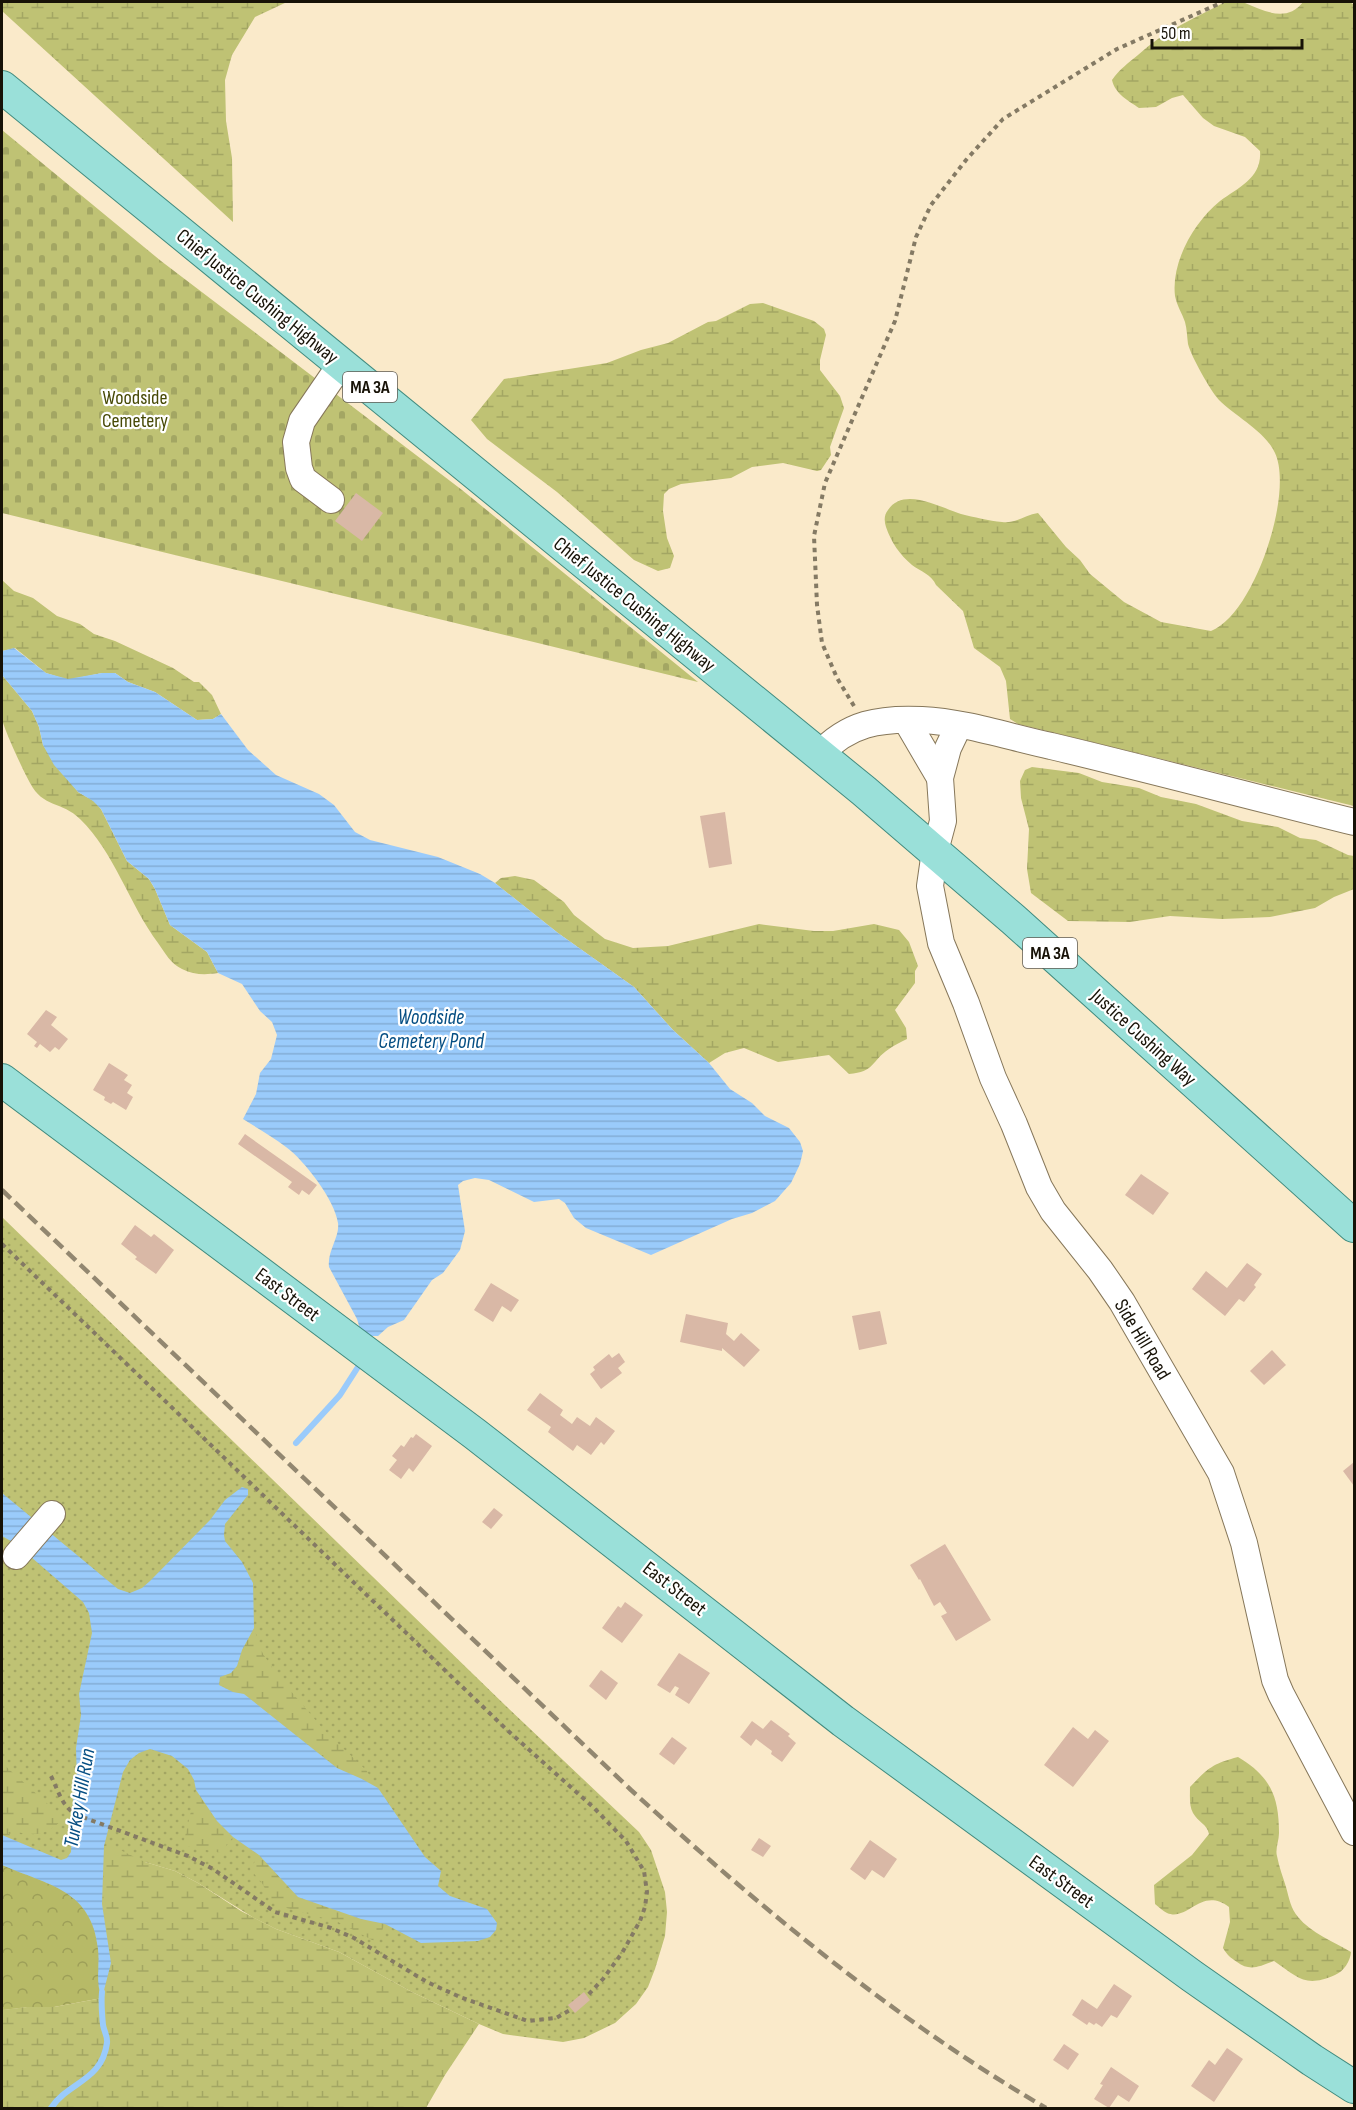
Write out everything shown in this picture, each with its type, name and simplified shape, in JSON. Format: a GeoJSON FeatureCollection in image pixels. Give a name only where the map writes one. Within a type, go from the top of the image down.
{"type":"FeatureCollection","features":[{"type":"Feature","properties":{"kind":"main road","name":"Chief Justice Cushing Highway"},"geometry":{"type":"LineString","coordinates":[[2,87],[738,688]]}},
{"type":"Feature","properties":{"kind":"main road","name":"Justice Cushing Way"},"geometry":{"type":"LineString","coordinates":[[738,688],[935,851],[1354,1226]]}},
{"type":"Feature","properties":{"kind":"main road","name":"East Street"},"geometry":{"type":"LineString","coordinates":[[2,1080],[475,1434],[843,1721],[1192,1976],[1354,2087]]}},
{"type":"Feature","properties":{"kind":"street"},"geometry":{"type":"LineString","coordinates":[[331,500],[303,479],[299,468],[296,442],[302,421],[341,364]]}},
{"type":"Feature","properties":{"kind":"street"},"geometry":{"type":"LineString","coordinates":[[906,720],[940,778]]}},
{"type":"Feature","properties":{"kind":"street"},"geometry":{"type":"LineString","coordinates":[[819,754],[841,734],[863,725],[923,720],[959,725],[1073,751],[1354,822]]}},
{"type":"Feature","properties":{"kind":"street"},"geometry":{"type":"LineString","coordinates":[[940,778],[948,748],[959,725]]}},
{"type":"Feature","properties":{"kind":"street","name":"Side Hill Road"},"geometry":{"type":"LineString","coordinates":[[940,778],[943,821],[935,851],[930,886],[940,943],[1032,1171],[1053,1210],[1122,1302],[1221,1473],[1244,1543],[1275,1680],[1354,1832]]}},
{"type":"Feature","properties":{"kind":"street"},"geometry":{"type":"LineString","coordinates":[[16,1556],[52,1514]]}},
{"type":"Feature","properties":{"kind":"path"},"geometry":{"type":"LineString","coordinates":[[863,725],[859,713],[837,678],[822,643],[817,605],[814,536],[825,483],[896,321],[916,237],[931,205],[966,160],[1003,120],[1117,49],[1223,2]]}},
{"type":"Feature","properties":{"kind":"path"},"geometry":{"type":"LineString","coordinates":[[2,1244],[488,1712],[594,1808],[626,1841],[644,1871],[647,1892],[645,1907],[622,1953],[587,1996]]}},
{"type":"Feature","properties":{"kind":"path"},"geometry":{"type":"LineString","coordinates":[[51,1776],[68,1809],[77,1815],[188,1856],[213,1869],[275,1912],[331,1928],[354,1938],[427,1982],[459,1997],[528,2021],[556,2018],[572,2009]]}},
{"type":"Feature","properties":{"kind":"green space"},"geometry":{"type":"Polygon","coordinates":[[[1240,1],[1267,12],[1283,14],[1297,8],[1303,2],[1350,2],[1354,5],[1354,806],[1018,724],[1010,719],[1006,681],[1000,667],[974,648],[963,611],[936,585],[932,578],[904,557],[893,543],[885,523],[888,510],[895,503],[913,499],[961,514],[1002,522],[1011,522],[1038,513],[1090,574],[1124,602],[1161,622],[1211,631],[1227,620],[1242,602],[1266,551],[1274,523],[1279,495],[1279,471],[1271,445],[1258,431],[1219,400],[1201,373],[1188,344],[1185,322],[1175,296],[1175,283],[1181,257],[1193,231],[1210,210],[1248,181],[1257,168],[1260,151],[1245,137],[1214,126],[1203,118],[1183,95],[1156,107],[1139,108],[1119,93],[1112,80],[1124,66],[1158,39],[1225,2],[1240,1]]]}},
{"type":"Feature","properties":{"kind":"green space"},"geometry":{"type":"Polygon","coordinates":[[[2,2],[287,2],[255,17],[232,55],[225,80],[226,121],[232,158],[233,222],[2,11],[2,2]]]}},
{"type":"Feature","properties":{"kind":"green space","name":"Woodside Cemetery"},"geometry":{"type":"Polygon","coordinates":[[[2,130],[161,261],[462,490],[698,682],[2,513],[2,130]]]}},
{"type":"Feature","properties":{"kind":"green space"},"geometry":{"type":"Polygon","coordinates":[[[763,303],[814,321],[824,329],[826,335],[820,370],[840,396],[844,408],[830,447],[831,455],[821,470],[817,471],[783,463],[752,467],[731,478],[681,484],[669,489],[664,494],[663,511],[667,538],[674,556],[670,568],[658,571],[634,560],[557,492],[487,439],[471,420],[504,379],[607,363],[668,343],[750,304],[763,303]]]}},
{"type":"Feature","properties":{"kind":"green space"},"geometry":{"type":"Polygon","coordinates":[[[2,580],[14,591],[33,598],[57,616],[80,624],[94,634],[115,641],[173,668],[194,682],[199,682],[212,695],[221,714],[213,719],[197,720],[155,692],[128,682],[115,673],[102,673],[68,680],[46,673],[15,648],[2,651],[2,580]]]}},
{"type":"Feature","properties":{"kind":"green space"},"geometry":{"type":"Polygon","coordinates":[[[2,675],[32,711],[43,745],[78,792],[94,801],[101,809],[127,861],[149,879],[170,925],[207,952],[218,973],[191,972],[178,967],[171,961],[138,912],[103,847],[92,832],[73,813],[47,801],[35,791],[2,720],[2,675]]]}},
{"type":"Feature","properties":{"kind":"green space"},"geometry":{"type":"Polygon","coordinates":[[[1032,767],[1079,773],[1102,782],[1139,788],[1161,797],[1196,804],[1242,821],[1278,827],[1300,838],[1316,840],[1354,856],[1354,889],[1315,908],[1270,917],[1222,919],[1170,916],[1130,922],[1068,921],[1031,893],[1027,869],[1029,829],[1021,798],[1020,781],[1025,770],[1032,767]]]}},
{"type":"Feature","properties":{"kind":"green space"},"geometry":{"type":"Polygon","coordinates":[[[515,876],[534,880],[564,902],[574,915],[605,939],[633,948],[668,946],[759,924],[833,931],[874,924],[899,930],[909,942],[918,966],[915,971],[915,983],[895,1010],[906,1028],[907,1039],[883,1053],[864,1071],[849,1074],[829,1055],[778,1062],[744,1048],[725,1053],[709,1063],[673,1030],[634,987],[558,933],[495,883],[501,878],[515,876]]]}},
{"type":"Feature","properties":{"kind":"green space"},"geometry":{"type":"Polygon","coordinates":[[[2,1217],[639,1832],[651,1850],[665,1892],[667,1912],[665,1936],[648,1987],[636,2004],[615,2023],[584,2038],[563,2042],[503,2034],[412,1992],[339,1952],[276,1929],[175,1871],[145,1862],[102,1998],[2,2010],[2,1217]]]}},
{"type":"Feature","properties":{"kind":"green space"},"geometry":{"type":"Polygon","coordinates":[[[254,1628],[261,1651],[278,1676],[324,1730],[366,1770],[378,1788],[337,1768],[244,1695],[219,1685],[220,1677],[232,1670],[236,1664],[254,1628]]]}},
{"type":"Feature","properties":{"kind":"green space"},"geometry":{"type":"Polygon","coordinates":[[[1238,1757],[1258,1772],[1271,1788],[1279,1820],[1277,1853],[1280,1868],[1290,1903],[1298,1917],[1309,1928],[1351,1952],[1346,1966],[1335,1975],[1309,1981],[1296,1976],[1274,1961],[1255,1967],[1242,1965],[1229,1956],[1223,1948],[1230,1922],[1229,1907],[1219,1902],[1210,1900],[1175,1914],[1167,1913],[1155,1904],[1154,1885],[1192,1855],[1209,1834],[1192,1810],[1190,1787],[1211,1768],[1238,1757]]]}},
{"type":"Feature","properties":{"kind":"green space"},"geometry":{"type":"Polygon","coordinates":[[[2,1763],[60,1815],[60,1822],[42,1833],[8,1831],[12,1840],[2,1835],[2,1763]]]}},
{"type":"Feature","properties":{"kind":"green space"},"geometry":{"type":"Polygon","coordinates":[[[196,1790],[210,1812],[233,1837],[221,1853],[183,1845],[196,1790]]]}},
{"type":"Feature","properties":{"kind":"green space"},"geometry":{"type":"Polygon","coordinates":[[[104,1846],[116,1848],[145,1862],[175,1871],[241,1911],[276,1929],[339,1952],[412,1992],[479,2024],[426,2108],[2,2108],[2,2010],[54,2007],[102,1998],[104,1846]]]}},
{"type":"Feature","properties":{"kind":"green space"},"geometry":{"type":"Polygon","coordinates":[[[259,1855],[298,1897],[361,1919],[385,1924],[376,1942],[338,1922],[283,1907],[271,1900],[262,1883],[250,1869],[259,1855]]]}},
{"type":"Feature","properties":{"kind":"green space"},"geometry":{"type":"Polygon","coordinates":[[[2,1865],[65,1892],[87,1913],[94,1929],[98,1949],[98,1980],[102,1998],[54,2007],[2,2010],[2,1865]]]}},
{"type":"Feature","properties":{"kind":"water","name":"Woodside Cemetery Pond"},"geometry":{"type":"Polygon","coordinates":[[[14,648],[46,673],[68,679],[115,673],[128,682],[155,692],[197,720],[213,719],[221,714],[248,750],[276,775],[319,794],[334,805],[355,832],[370,840],[438,857],[480,874],[495,883],[558,933],[634,987],[673,1030],[709,1063],[730,1089],[752,1103],[765,1116],[789,1128],[800,1142],[803,1151],[791,1183],[775,1201],[752,1213],[732,1219],[651,1255],[586,1228],[574,1218],[565,1203],[559,1199],[534,1202],[489,1180],[475,1178],[463,1181],[458,1185],[465,1231],[460,1250],[443,1273],[432,1280],[404,1320],[388,1327],[378,1336],[369,1336],[360,1329],[329,1267],[338,1223],[325,1192],[293,1153],[243,1119],[256,1094],[260,1073],[271,1059],[277,1035],[272,1022],[260,1011],[242,984],[218,973],[207,952],[170,925],[155,889],[149,879],[127,861],[101,809],[78,792],[54,765],[43,745],[32,711],[2,675],[2,651],[14,648]]]}},
{"type":"Feature","properties":{"kind":"water"},"geometry":{"type":"Polygon","coordinates":[[[242,1487],[248,1489],[248,1495],[225,1524],[224,1535],[225,1541],[242,1562],[253,1583],[254,1628],[242,1650],[237,1666],[231,1673],[220,1677],[219,1685],[233,1692],[244,1694],[337,1768],[378,1788],[425,1857],[441,1871],[438,1886],[450,1896],[487,1909],[497,1923],[496,1930],[490,1937],[478,1941],[421,1943],[385,1924],[361,1919],[298,1897],[259,1855],[233,1837],[217,1821],[196,1790],[188,1769],[172,1756],[150,1749],[130,1760],[123,1772],[104,1846],[102,1904],[111,1963],[102,1998],[98,1980],[98,1949],[94,1929],[87,1913],[65,1892],[2,1865],[2,1835],[61,1860],[67,1858],[71,1852],[73,1801],[77,1781],[76,1748],[81,1715],[79,1694],[92,1633],[89,1613],[83,1602],[16,1544],[2,1536],[2,1493],[118,1589],[130,1593],[142,1588],[150,1581],[210,1520],[225,1500],[242,1487]]]}},
{"type":"Feature","properties":{"kind":"building"},"geometry":{"type":"Polygon","coordinates":[[[356,493],[383,513],[362,541],[335,521],[356,493]]]}},
{"type":"Feature","properties":{"kind":"building"},"geometry":{"type":"Polygon","coordinates":[[[725,812],[732,864],[709,868],[700,816],[725,812]]]}},
{"type":"Feature","properties":{"kind":"building"},"geometry":{"type":"Polygon","coordinates":[[[46,1010],[57,1017],[51,1025],[68,1039],[59,1050],[55,1047],[50,1052],[40,1044],[37,1048],[34,1046],[37,1042],[27,1034],[46,1010]]]}},
{"type":"Feature","properties":{"kind":"building"},"geometry":{"type":"Polygon","coordinates":[[[109,1063],[128,1075],[124,1080],[132,1085],[127,1093],[133,1097],[126,1110],[113,1102],[111,1104],[104,1100],[105,1097],[93,1090],[109,1063]]]}},
{"type":"Feature","properties":{"kind":"building"},"geometry":{"type":"Polygon","coordinates":[[[245,1134],[317,1185],[309,1195],[302,1190],[299,1195],[288,1187],[292,1182],[238,1144],[245,1134]]]}},
{"type":"Feature","properties":{"kind":"building"},"geometry":{"type":"Polygon","coordinates":[[[1141,1174],[1169,1193],[1153,1215],[1125,1195],[1141,1174]]]}},
{"type":"Feature","properties":{"kind":"building"},"geometry":{"type":"Polygon","coordinates":[[[135,1225],[151,1237],[154,1234],[174,1250],[156,1274],[135,1259],[137,1257],[121,1244],[135,1225]]]}},
{"type":"Feature","properties":{"kind":"building"},"geometry":{"type":"Polygon","coordinates":[[[1247,1263],[1262,1274],[1254,1285],[1256,1287],[1244,1302],[1239,1299],[1225,1316],[1192,1289],[1206,1271],[1227,1288],[1247,1263]]]}},
{"type":"Feature","properties":{"kind":"building"},"geometry":{"type":"Polygon","coordinates":[[[491,1283],[519,1300],[511,1312],[502,1306],[493,1322],[474,1310],[491,1283]]]}},
{"type":"Feature","properties":{"kind":"building"},"geometry":{"type":"Polygon","coordinates":[[[880,1311],[887,1344],[859,1350],[852,1316],[880,1311]]]}},
{"type":"Feature","properties":{"kind":"building"},"geometry":{"type":"Polygon","coordinates":[[[686,1314],[728,1323],[726,1334],[734,1341],[741,1333],[760,1350],[744,1367],[722,1348],[722,1351],[680,1342],[686,1314]]]}},
{"type":"Feature","properties":{"kind":"building"},"geometry":{"type":"Polygon","coordinates":[[[1272,1350],[1286,1365],[1264,1385],[1250,1371],[1272,1350]]]}},
{"type":"Feature","properties":{"kind":"building"},"geometry":{"type":"Polygon","coordinates":[[[619,1353],[625,1362],[618,1368],[622,1373],[601,1389],[590,1374],[595,1370],[593,1367],[609,1354],[612,1358],[619,1353]]]}},
{"type":"Feature","properties":{"kind":"building"},"geometry":{"type":"Polygon","coordinates":[[[540,1393],[563,1410],[560,1415],[572,1424],[577,1417],[590,1426],[596,1417],[615,1431],[604,1445],[601,1442],[591,1455],[577,1445],[573,1451],[548,1432],[551,1427],[527,1410],[540,1393]]]}},
{"type":"Feature","properties":{"kind":"building"},"geometry":{"type":"Polygon","coordinates":[[[416,1434],[432,1446],[413,1472],[409,1468],[401,1479],[389,1470],[397,1460],[392,1456],[401,1445],[404,1447],[416,1434]]]}},
{"type":"Feature","properties":{"kind":"building"},"geometry":{"type":"Polygon","coordinates":[[[1354,1462],[1354,1486],[1343,1471],[1354,1462]]]}},
{"type":"Feature","properties":{"kind":"building"},"geometry":{"type":"Polygon","coordinates":[[[494,1508],[503,1515],[491,1529],[482,1522],[494,1508]]]}},
{"type":"Feature","properties":{"kind":"building"},"geometry":{"type":"Polygon","coordinates":[[[945,1544],[991,1620],[956,1641],[941,1616],[947,1613],[940,1602],[934,1606],[910,1565],[945,1544]]]}},
{"type":"Feature","properties":{"kind":"building"},"geometry":{"type":"Polygon","coordinates":[[[625,1602],[643,1615],[622,1643],[602,1628],[618,1606],[621,1608],[625,1602]]]}},
{"type":"Feature","properties":{"kind":"building"},"geometry":{"type":"Polygon","coordinates":[[[679,1653],[710,1673],[689,1704],[675,1695],[679,1688],[675,1686],[670,1693],[657,1685],[679,1653]]]}},
{"type":"Feature","properties":{"kind":"building"},"geometry":{"type":"Polygon","coordinates":[[[601,1670],[618,1683],[606,1700],[589,1686],[601,1670]]]}},
{"type":"Feature","properties":{"kind":"building"},"geometry":{"type":"Polygon","coordinates":[[[771,1720],[790,1734],[788,1736],[796,1743],[782,1762],[756,1739],[751,1746],[740,1737],[752,1721],[763,1729],[771,1720]]]}},
{"type":"Feature","properties":{"kind":"building"},"geometry":{"type":"Polygon","coordinates":[[[1073,1727],[1088,1739],[1095,1730],[1109,1741],[1073,1787],[1044,1765],[1073,1727]]]}},
{"type":"Feature","properties":{"kind":"building"},"geometry":{"type":"Polygon","coordinates":[[[672,1737],[687,1748],[674,1765],[659,1754],[672,1737]]]}},
{"type":"Feature","properties":{"kind":"building"},"geometry":{"type":"Polygon","coordinates":[[[759,1838],[771,1846],[763,1857],[751,1850],[759,1838]]]}},
{"type":"Feature","properties":{"kind":"building"},"geometry":{"type":"Polygon","coordinates":[[[870,1840],[897,1859],[884,1878],[872,1870],[865,1880],[850,1869],[870,1840]]]}},
{"type":"Feature","properties":{"kind":"building"},"geometry":{"type":"Polygon","coordinates":[[[1114,1984],[1132,1996],[1117,2018],[1111,2015],[1102,2027],[1089,2022],[1087,2025],[1072,2015],[1082,1999],[1097,2009],[1114,1984]]]}},
{"type":"Feature","properties":{"kind":"building"},"geometry":{"type":"Polygon","coordinates":[[[584,1992],[590,2000],[575,2013],[568,2005],[584,1992]]]}},
{"type":"Feature","properties":{"kind":"building"},"geometry":{"type":"Polygon","coordinates":[[[1064,2044],[1079,2054],[1068,2070],[1053,2060],[1064,2044]]]}},
{"type":"Feature","properties":{"kind":"building"},"geometry":{"type":"Polygon","coordinates":[[[1227,2048],[1243,2059],[1214,2102],[1191,2086],[1209,2060],[1215,2065],[1227,2048]]]}},
{"type":"Feature","properties":{"kind":"building"},"geometry":{"type":"Polygon","coordinates":[[[1111,2067],[1139,2086],[1129,2102],[1118,2095],[1109,2108],[1094,2099],[1111,2067]]]}},
{"type":"Feature","properties":{"kind":"waterway","name":"Turkey Hill Run"},"geometry":{"type":"LineString","coordinates":[[296,1443],[340,1395],[358,1367]]}},
{"type":"Feature","properties":{"kind":"waterway","name":"Turkey Hill Run"},"geometry":{"type":"LineString","coordinates":[[51,2108],[66,2092],[92,2073],[104,2056],[107,2041],[103,2025],[102,1992]]}},
{"type":"Feature","properties":{"kind":"railway"},"geometry":{"type":"LineString","coordinates":[[2,1190],[631,1790],[680,1834],[780,1919],[883,2000],[990,2074],[1046,2108]]}}]}
